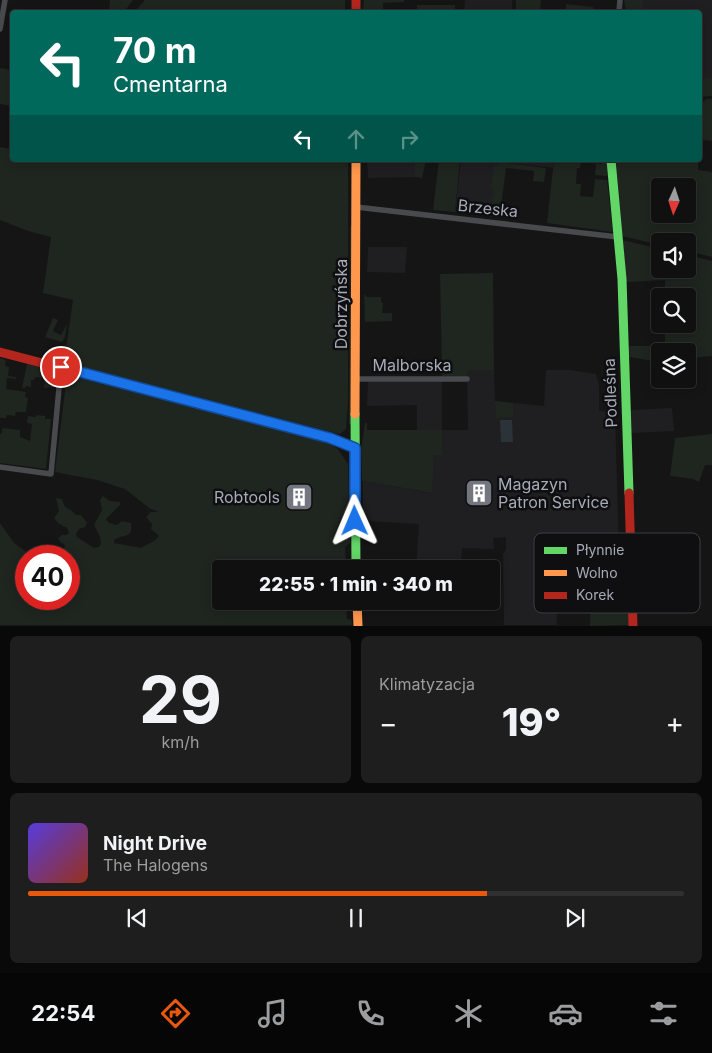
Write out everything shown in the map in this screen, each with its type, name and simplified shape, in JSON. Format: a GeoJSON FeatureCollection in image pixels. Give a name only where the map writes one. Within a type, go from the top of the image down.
{"type":"FeatureCollection","features":[{"type":"Feature","properties":{"kind":"street"},"geometry":{"type":"LineString","coordinates":[[0,29],[5,0]]}},
{"type":"Feature","properties":{"kind":"street","name":"Dobrzyńska"},"geometry":{"type":"LineString","coordinates":[[356,162],[356,560]]}},
{"type":"Feature","properties":{"kind":"street","name":"Podleśna"},"geometry":{"type":"LineString","coordinates":[[611,162],[622,279],[630,533]]}},
{"type":"Feature","properties":{"kind":"street","name":"Brzeska"},"geometry":{"type":"LineString","coordinates":[[356,207],[618,237]]}},
{"type":"Feature","properties":{"kind":"street"},"geometry":{"type":"LineString","coordinates":[[0,352],[321,435],[355,448]]}},
{"type":"Feature","properties":{"kind":"street"},"geometry":{"type":"LineString","coordinates":[[0,467],[51,474],[61,367]]}},
{"type":"Feature","properties":{"kind":"street","name":"Malborska"},"geometry":{"type":"LineString","coordinates":[[356,379],[468,379]]}},
{"type":"Feature","properties":{"kind":"street"},"geometry":{"type":"LineString","coordinates":[[357,610],[358,626]]}},
{"type":"Feature","properties":{"kind":"street","name":"Podleśna"},"geometry":{"type":"LineString","coordinates":[[633,613],[633,626]]}},
{"type":"Feature","properties":{"kind":"shaded area"},"geometry":{"type":"Polygon","coordinates":[[[110,0],[133,0],[126,10],[109,10],[110,0]]]}},
{"type":"Feature","properties":{"kind":"shaded area"},"geometry":{"type":"Polygon","coordinates":[[[145,0],[345,0],[345,10],[136,10],[145,0]]]}},
{"type":"Feature","properties":{"kind":"shaded area"},"geometry":{"type":"Polygon","coordinates":[[[364,0],[404,0],[404,2],[383,3],[383,10],[363,9],[364,0]]]}},
{"type":"Feature","properties":{"kind":"shaded area"},"geometry":{"type":"Polygon","coordinates":[[[465,0],[512,0],[512,10],[464,10],[465,0]]]}},
{"type":"Feature","properties":{"kind":"shaded area"},"geometry":{"type":"Polygon","coordinates":[[[516,0],[541,0],[540,10],[516,10],[516,0]]]}},
{"type":"Feature","properties":{"kind":"shaded area"},"geometry":{"type":"Polygon","coordinates":[[[624,0],[643,0],[642,10],[626,10],[624,0]]]}},
{"type":"Feature","properties":{"kind":"shaded area"},"geometry":{"type":"Polygon","coordinates":[[[633,0],[712,0],[712,88],[702,87],[702,10],[632,10],[633,0]]]}},
{"type":"Feature","properties":{"kind":"shaded area"},"geometry":{"type":"Polygon","coordinates":[[[566,4],[593,7],[593,10],[566,10],[566,4]]]}},
{"type":"Feature","properties":{"kind":"shaded area"},"geometry":{"type":"Polygon","coordinates":[[[417,5],[455,5],[455,10],[417,10],[417,5]]]}},
{"type":"Feature","properties":{"kind":"shaded area"},"geometry":{"type":"Polygon","coordinates":[[[0,68],[10,70],[10,106],[0,104],[0,68]]]}},
{"type":"Feature","properties":{"kind":"shaded area"},"geometry":{"type":"Polygon","coordinates":[[[702,78],[712,78],[712,96],[702,97],[702,78]]]}},
{"type":"Feature","properties":{"kind":"shaded area"},"geometry":{"type":"Polygon","coordinates":[[[706,99],[712,99],[712,141],[702,140],[702,103],[706,99]]]}},
{"type":"Feature","properties":{"kind":"shaded area"},"geometry":{"type":"Polygon","coordinates":[[[0,147],[10,149],[10,162],[348,162],[348,402],[346,429],[340,434],[335,433],[64,362],[73,300],[43,293],[51,237],[28,231],[0,220],[0,147]]]}},
{"type":"Feature","properties":{"kind":"shaded area"},"geometry":{"type":"Polygon","coordinates":[[[367,162],[415,162],[415,177],[368,178],[367,162]]]}},
{"type":"Feature","properties":{"kind":"shaded area"},"geometry":{"type":"Polygon","coordinates":[[[415,162],[426,162],[422,178],[415,177],[415,162]]]}},
{"type":"Feature","properties":{"kind":"shaded area"},"geometry":{"type":"Polygon","coordinates":[[[439,162],[460,162],[455,212],[433,210],[439,162]]]}},
{"type":"Feature","properties":{"kind":"shaded area"},"geometry":{"type":"Polygon","coordinates":[[[461,162],[500,162],[492,217],[455,212],[461,162]]]}},
{"type":"Feature","properties":{"kind":"shaded area"},"geometry":{"type":"Polygon","coordinates":[[[499,162],[546,168],[544,182],[533,181],[534,171],[506,168],[501,207],[494,212],[497,216],[501,210],[505,214],[513,216],[514,219],[492,217],[494,204],[491,203],[494,190],[491,189],[494,166],[499,166],[499,162]]]}},
{"type":"Feature","properties":{"kind":"shaded area"},"geometry":{"type":"Polygon","coordinates":[[[500,162],[554,162],[553,168],[500,162]]]}},
{"type":"Feature","properties":{"kind":"shaded area"},"geometry":{"type":"Polygon","coordinates":[[[554,162],[581,162],[580,168],[577,168],[576,184],[581,184],[580,196],[593,197],[595,179],[607,180],[613,232],[547,223],[554,162]]]}},
{"type":"Feature","properties":{"kind":"shaded area"},"geometry":{"type":"Polygon","coordinates":[[[602,162],[607,162],[607,176],[595,175],[596,164],[586,163],[602,164],[602,162]]]}},
{"type":"Feature","properties":{"kind":"shaded area"},"geometry":{"type":"Polygon","coordinates":[[[615,162],[698,162],[698,170],[712,172],[712,257],[696,253],[696,233],[651,233],[651,243],[622,236],[615,162]]]}},
{"type":"Feature","properties":{"kind":"shaded area"},"geometry":{"type":"Polygon","coordinates":[[[350,226],[352,226],[352,424],[349,424],[350,226]]]}},
{"type":"Feature","properties":{"kind":"shaded area"},"geometry":{"type":"Polygon","coordinates":[[[623,240],[651,247],[651,278],[696,278],[696,257],[712,261],[712,356],[696,357],[696,343],[665,343],[665,333],[696,333],[696,288],[665,288],[665,280],[626,282],[623,240]]]}},
{"type":"Feature","properties":{"kind":"shaded area"},"geometry":{"type":"Polygon","coordinates":[[[368,247],[407,247],[405,273],[367,272],[368,247]]]}},
{"type":"Feature","properties":{"kind":"shaded area"},"geometry":{"type":"Polygon","coordinates":[[[493,273],[494,370],[468,370],[467,377],[442,376],[440,274],[493,273]]]}},
{"type":"Feature","properties":{"kind":"shaded area"},"geometry":{"type":"Polygon","coordinates":[[[364,294],[367,297],[381,297],[381,302],[383,303],[382,313],[392,313],[392,321],[365,322],[364,294]]]}},
{"type":"Feature","properties":{"kind":"shaded area"},"geometry":{"type":"Polygon","coordinates":[[[53,318],[58,320],[53,331],[61,335],[67,324],[65,337],[62,342],[45,337],[53,318]]]}},
{"type":"Feature","properties":{"kind":"shaded area"},"geometry":{"type":"Polygon","coordinates":[[[626,346],[651,346],[651,361],[629,357],[626,346]]]}},
{"type":"Feature","properties":{"kind":"shaded area"},"geometry":{"type":"Polygon","coordinates":[[[0,358],[6,360],[5,366],[9,367],[8,376],[16,377],[16,379],[7,378],[6,389],[26,392],[25,397],[28,398],[26,412],[16,412],[15,416],[7,415],[6,418],[0,418],[0,358]]]}},
{"type":"Feature","properties":{"kind":"shaded area"},"geometry":{"type":"Polygon","coordinates":[[[27,364],[55,370],[53,387],[44,388],[45,378],[35,377],[34,380],[31,380],[31,387],[26,386],[22,388],[27,364]]]}},
{"type":"Feature","properties":{"kind":"shaded area"},"geometry":{"type":"Polygon","coordinates":[[[467,370],[494,370],[495,401],[544,406],[546,370],[570,370],[596,374],[599,385],[599,411],[615,413],[618,533],[534,533],[534,613],[557,613],[557,625],[504,625],[503,554],[506,549],[506,537],[493,538],[494,549],[462,548],[461,560],[417,560],[419,524],[363,521],[363,481],[431,493],[434,455],[443,455],[442,430],[468,430],[467,370]]]}},
{"type":"Feature","properties":{"kind":"shaded area"},"geometry":{"type":"Polygon","coordinates":[[[67,375],[329,443],[338,449],[348,464],[350,543],[345,547],[346,560],[212,560],[212,610],[346,610],[347,619],[352,620],[352,625],[0,625],[0,523],[17,545],[15,545],[15,610],[80,610],[80,545],[65,545],[58,538],[69,533],[67,528],[58,523],[54,518],[59,511],[56,498],[62,499],[65,507],[76,515],[81,515],[87,523],[85,527],[79,529],[76,534],[77,537],[94,548],[99,547],[101,543],[94,525],[102,510],[100,500],[103,496],[110,501],[120,502],[120,505],[106,519],[109,523],[117,525],[122,521],[131,523],[131,532],[114,540],[114,543],[141,548],[159,536],[151,529],[152,524],[146,517],[151,512],[158,512],[149,508],[125,489],[97,480],[55,472],[67,375]]]}},
{"type":"Feature","properties":{"kind":"shaded area"},"geometry":{"type":"Polygon","coordinates":[[[368,381],[442,381],[442,430],[417,430],[417,405],[367,406],[368,381]]]}},
{"type":"Feature","properties":{"kind":"shaded area"},"geometry":{"type":"Polygon","coordinates":[[[495,401],[513,403],[513,417],[496,418],[495,401]]]}},
{"type":"Feature","properties":{"kind":"shaded area"},"geometry":{"type":"Polygon","coordinates":[[[672,408],[674,431],[631,433],[631,410],[672,408]]]}},
{"type":"Feature","properties":{"kind":"shaded area"},"geometry":{"type":"Polygon","coordinates":[[[36,415],[45,416],[45,419],[51,419],[46,469],[0,463],[0,434],[2,433],[2,428],[20,430],[20,437],[30,441],[32,424],[27,423],[28,416],[36,417],[36,415]]]}},
{"type":"Feature","properties":{"kind":"shaded area"},"geometry":{"type":"Polygon","coordinates":[[[500,420],[512,420],[513,442],[501,442],[500,420]]]}},
{"type":"Feature","properties":{"kind":"shaded area"},"geometry":{"type":"Polygon","coordinates":[[[365,423],[367,423],[367,430],[442,430],[443,455],[434,455],[432,493],[362,481],[361,450],[365,423]]]}},
{"type":"Feature","properties":{"kind":"shaded area"},"geometry":{"type":"Polygon","coordinates":[[[712,434],[712,465],[705,465],[699,482],[693,479],[670,476],[675,438],[712,434]]]}},
{"type":"Feature","properties":{"kind":"shaded area"},"geometry":{"type":"Polygon","coordinates":[[[590,613],[628,613],[629,625],[590,626],[590,613]]]}},
{"type":"Feature","properties":{"kind":"traffic: fast"},"geometry":{"type":"LineString","coordinates":[[611,162],[622,279],[629,493]]}},
{"type":"Feature","properties":{"kind":"traffic: fast"},"geometry":{"type":"LineString","coordinates":[[223,410],[330,438],[355,447]]}},
{"type":"Feature","properties":{"kind":"traffic: fast"},"geometry":{"type":"LineString","coordinates":[[355,414],[356,560]]}},
{"type":"Feature","properties":{"kind":"traffic: slow"},"geometry":{"type":"LineString","coordinates":[[355,414],[356,162]]}},
{"type":"Feature","properties":{"kind":"traffic: slow"},"geometry":{"type":"LineString","coordinates":[[357,610],[358,626]]}},
{"type":"Feature","properties":{"kind":"traffic: jam"},"geometry":{"type":"LineString","coordinates":[[356,0],[356,10]]}},
{"type":"Feature","properties":{"kind":"traffic: jam"},"geometry":{"type":"LineString","coordinates":[[0,352],[223,410]]}},
{"type":"Feature","properties":{"kind":"traffic: jam"},"geometry":{"type":"LineString","coordinates":[[629,493],[630,533]]}},
{"type":"Feature","properties":{"kind":"traffic: jam"},"geometry":{"type":"LineString","coordinates":[[633,613],[633,626]]}},
{"type":"Feature","properties":{"kind":"place","name":"Magazyn Patron Service"},"geometry":{"type":"Point","coordinates":[479,493]}},
{"type":"Feature","properties":{"kind":"place","name":"Robtools"},"geometry":{"type":"Point","coordinates":[299,497]}},
{"type":"Feature","properties":{"kind":"route"},"geometry":{"type":"LineString","coordinates":[[61,367],[330,438],[355,448],[355,521]]}}]}
